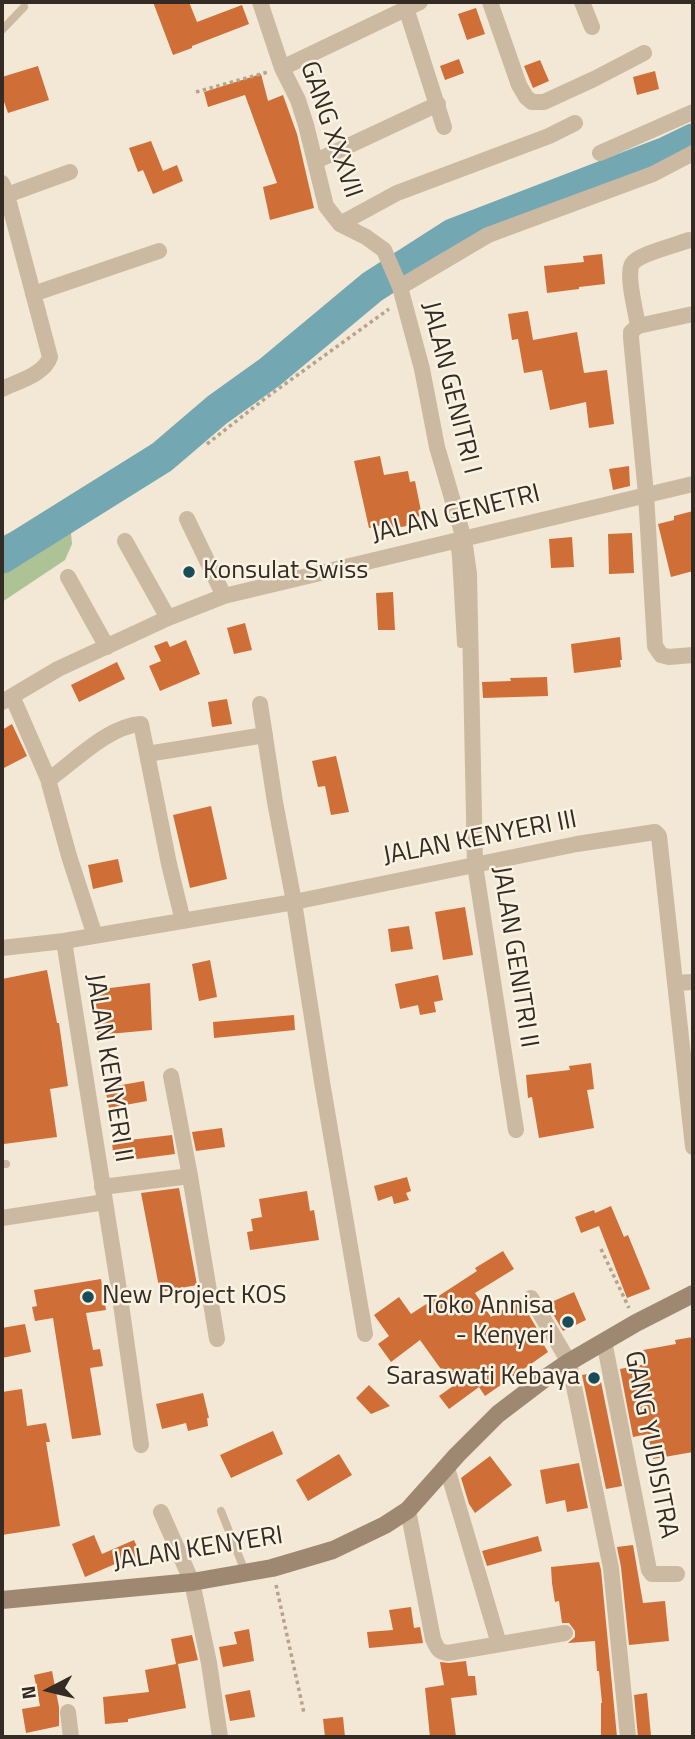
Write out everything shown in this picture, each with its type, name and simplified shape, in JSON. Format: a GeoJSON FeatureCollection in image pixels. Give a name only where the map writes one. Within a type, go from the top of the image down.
{"type":"FeatureCollection","features":[{"type":"Feature","properties":{"kind":"street","name":"GANG XXXVII"},"geometry":{"type":"LineString","coordinates":[[260,2],[282,68],[298,100],[326,206],[340,224],[384,250]]}},
{"type":"Feature","properties":{"kind":"street"},"geometry":{"type":"LineString","coordinates":[[490,2],[519,85],[532,102],[544,102],[644,53]]}},
{"type":"Feature","properties":{"kind":"street"},"geometry":{"type":"LineString","coordinates":[[582,2],[592,27]]}},
{"type":"Feature","properties":{"kind":"street"},"geometry":{"type":"LineString","coordinates":[[282,68],[413,5],[444,127]]}},
{"type":"Feature","properties":{"kind":"street"},"geometry":{"type":"LineString","coordinates":[[316,161],[438,104]]}},
{"type":"Feature","properties":{"kind":"street"},"geometry":{"type":"LineString","coordinates":[[600,153],[693,112]]}},
{"type":"Feature","properties":{"kind":"street"},"geometry":{"type":"LineString","coordinates":[[340,224],[397,193],[549,136],[576,123]]}},
{"type":"Feature","properties":{"kind":"street"},"geometry":{"type":"LineString","coordinates":[[400,289],[488,236],[653,174],[693,153]]}},
{"type":"Feature","properties":{"kind":"street"},"geometry":{"type":"LineString","coordinates":[[2,388],[39,371],[48,363],[50,357],[4,189],[70,172]]}},
{"type":"Feature","properties":{"kind":"street"},"geometry":{"type":"LineString","coordinates":[[638,326],[630,276],[632,264],[647,255],[688,240]]}},
{"type":"Feature","properties":{"kind":"street","name":"JALAN GENITRI I"},"geometry":{"type":"LineString","coordinates":[[384,250],[400,289],[422,369],[459,540]]}},
{"type":"Feature","properties":{"kind":"street"},"geometry":{"type":"LineString","coordinates":[[33,294],[159,251]]}},
{"type":"Feature","properties":{"kind":"street"},"geometry":{"type":"LineString","coordinates":[[693,314],[638,326],[631,332],[646,494],[655,646],[661,655],[669,657],[693,655]]}},
{"type":"Feature","properties":{"kind":"street","name":"JALAN GENETRI"},"geometry":{"type":"LineString","coordinates":[[7,699],[58,669],[168,618],[224,596],[693,484]]}},
{"type":"Feature","properties":{"kind":"street"},"geometry":{"type":"LineString","coordinates":[[187,519],[224,596]]}},
{"type":"Feature","properties":{"kind":"street","name":"JALAN GENITRI II"},"geometry":{"type":"LineString","coordinates":[[459,540],[469,574],[475,865],[516,1130]]}},
{"type":"Feature","properties":{"kind":"street"},"geometry":{"type":"LineString","coordinates":[[125,541],[168,618]]}},
{"type":"Feature","properties":{"kind":"street"},"geometry":{"type":"LineString","coordinates":[[68,577],[107,647]]}},
{"type":"Feature","properties":{"kind":"street"},"geometry":{"type":"LineString","coordinates":[[7,699],[49,782],[56,813],[95,936]]}},
{"type":"Feature","properties":{"kind":"street"},"geometry":{"type":"LineString","coordinates":[[260,704],[365,1334]]}},
{"type":"Feature","properties":{"kind":"street"},"geometry":{"type":"LineString","coordinates":[[49,782],[104,738],[129,725],[141,724],[183,921]]}},
{"type":"Feature","properties":{"kind":"street"},"geometry":{"type":"LineString","coordinates":[[147,754],[265,735]]}},
{"type":"Feature","properties":{"kind":"street","name":"JALAN KENYERI III"},"geometry":{"type":"LineString","coordinates":[[2,948],[64,941],[294,902],[577,844],[655,832],[659,836],[675,983],[688,1065],[693,1147]]}},
{"type":"Feature","properties":{"kind":"street","name":"JALAN KENYERI II"},"geometry":{"type":"LineString","coordinates":[[64,941],[141,1445]]}},
{"type":"Feature","properties":{"kind":"street"},"geometry":{"type":"LineString","coordinates":[[675,983],[693,982]]}},
{"type":"Feature","properties":{"kind":"street"},"geometry":{"type":"LineString","coordinates":[[172,1076],[217,1339]]}},
{"type":"Feature","properties":{"kind":"street"},"geometry":{"type":"LineString","coordinates":[[103,1195],[190,1176]]}},
{"type":"Feature","properties":{"kind":"street","name":"JALAN KENYERI II"},"geometry":{"type":"LineString","coordinates":[[2,1218],[103,1195]]}},
{"type":"Feature","properties":{"kind":"street","name":"JALAN KENYERI"},"geometry":{"type":"LineString","coordinates":[[2,1600],[192,1582],[246,1574],[333,1550],[385,1525],[408,1510],[498,1414],[544,1378],[604,1341],[693,1294]]}},
{"type":"Feature","properties":{"kind":"street"},"geometry":{"type":"LineString","coordinates":[[531,1298],[569,1362],[611,1568],[628,1737]]}},
{"type":"Feature","properties":{"kind":"street","name":"GANG YUDISITRA"},"geometry":{"type":"LineString","coordinates":[[604,1341],[649,1570],[652,1574],[677,1574]]}},
{"type":"Feature","properties":{"kind":"street"},"geometry":{"type":"LineString","coordinates":[[447,1468],[499,1644]]}},
{"type":"Feature","properties":{"kind":"street"},"geometry":{"type":"LineString","coordinates":[[408,1510],[431,1626],[440,1652],[448,1653],[565,1633]]}},
{"type":"Feature","properties":{"kind":"street"},"geometry":{"type":"LineString","coordinates":[[161,1512],[192,1582],[209,1663],[220,1737]]}},
{"type":"Feature","properties":{"kind":"street"},"geometry":{"type":"LineString","coordinates":[[68,1712],[71,1737]]}},
{"type":"Feature","properties":{"kind":"lane"},"geometry":{"type":"LineString","coordinates":[[2,30],[24,7]]}},
{"type":"Feature","properties":{"kind":"lane"},"geometry":{"type":"LineString","coordinates":[[459,540],[456,558],[461,644]]}},
{"type":"Feature","properties":{"kind":"lane"},"geometry":{"type":"LineString","coordinates":[[221,1511],[246,1574]]}},
{"type":"Feature","properties":{"kind":"path"},"geometry":{"type":"LineString","coordinates":[[196,92],[282,68]]}},
{"type":"Feature","properties":{"kind":"path"},"geometry":{"type":"LineString","coordinates":[[206,444],[400,289]]}},
{"type":"Feature","properties":{"kind":"path"},"geometry":{"type":"LineString","coordinates":[[601,1249],[636,1323]]}},
{"type":"Feature","properties":{"kind":"path"},"geometry":{"type":"LineString","coordinates":[[272,1568],[304,1713]]}},
{"type":"Feature","properties":{"kind":"green space"},"geometry":{"type":"Polygon","coordinates":[[[60,510],[71,533],[72,544],[65,560],[2,602],[2,536],[60,510]]]}},
{"type":"Feature","properties":{"kind":"building"},"geometry":{"type":"Polygon","coordinates":[[[153,2],[189,2],[197,22],[242,5],[249,24],[173,55],[153,2]]]}},
{"type":"Feature","properties":{"kind":"building"},"geometry":{"type":"Polygon","coordinates":[[[476,8],[485,34],[467,40],[458,14],[476,8]]]}},
{"type":"Feature","properties":{"kind":"building"},"geometry":{"type":"Polygon","coordinates":[[[459,59],[464,73],[445,80],[440,66],[459,59]]]}},
{"type":"Feature","properties":{"kind":"building"},"geometry":{"type":"Polygon","coordinates":[[[540,60],[549,81],[533,88],[524,66],[540,60]]]}},
{"type":"Feature","properties":{"kind":"building"},"geometry":{"type":"Polygon","coordinates":[[[38,66],[49,100],[8,113],[2,96],[2,77],[38,66]]]}},
{"type":"Feature","properties":{"kind":"building"},"geometry":{"type":"Polygon","coordinates":[[[655,71],[659,89],[637,95],[633,77],[655,71]]]}},
{"type":"Feature","properties":{"kind":"building"},"geometry":{"type":"Polygon","coordinates":[[[261,74],[268,101],[283,95],[297,134],[314,208],[270,220],[263,187],[277,183],[245,95],[208,107],[204,92],[261,74]]]}},
{"type":"Feature","properties":{"kind":"building"},"geometry":{"type":"Polygon","coordinates":[[[151,141],[163,171],[177,165],[183,181],[153,194],[143,170],[138,172],[129,148],[151,141]]]}},
{"type":"Feature","properties":{"kind":"building"},"geometry":{"type":"Polygon","coordinates":[[[602,254],[605,284],[547,293],[544,266],[584,262],[583,256],[602,254]]]}},
{"type":"Feature","properties":{"kind":"building"},"geometry":{"type":"Polygon","coordinates":[[[528,311],[533,340],[577,332],[584,373],[607,370],[614,424],[589,428],[586,402],[550,410],[542,370],[524,373],[518,339],[512,340],[508,314],[528,311]]]}},
{"type":"Feature","properties":{"kind":"building"},"geometry":{"type":"Polygon","coordinates":[[[380,456],[384,475],[408,471],[410,482],[415,481],[422,516],[409,518],[411,525],[387,530],[386,524],[369,528],[354,461],[380,456]]]}},
{"type":"Feature","properties":{"kind":"building"},"geometry":{"type":"Polygon","coordinates":[[[629,466],[630,486],[613,490],[609,469],[629,466]]]}},
{"type":"Feature","properties":{"kind":"building"},"geometry":{"type":"Polygon","coordinates":[[[693,511],[693,571],[671,577],[658,524],[693,511]]]}},
{"type":"Feature","properties":{"kind":"building"},"geometry":{"type":"Polygon","coordinates":[[[632,533],[634,573],[609,574],[608,534],[632,533]]]}},
{"type":"Feature","properties":{"kind":"building"},"geometry":{"type":"Polygon","coordinates":[[[572,537],[574,567],[551,568],[549,539],[572,537]]]}},
{"type":"Feature","properties":{"kind":"building"},"geometry":{"type":"Polygon","coordinates":[[[393,592],[395,630],[378,630],[376,593],[393,592]]]}},
{"type":"Feature","properties":{"kind":"building"},"geometry":{"type":"Polygon","coordinates":[[[245,623],[252,650],[234,654],[227,628],[245,623]]]}},
{"type":"Feature","properties":{"kind":"building"},"geometry":{"type":"Polygon","coordinates":[[[620,637],[621,667],[574,673],[571,644],[620,637]]]}},
{"type":"Feature","properties":{"kind":"building"},"geometry":{"type":"Polygon","coordinates":[[[186,640],[200,674],[160,691],[149,666],[161,661],[154,646],[167,641],[170,647],[186,640]]]}},
{"type":"Feature","properties":{"kind":"building"},"geometry":{"type":"Polygon","coordinates":[[[117,662],[125,679],[79,702],[71,685],[117,662]]]}},
{"type":"Feature","properties":{"kind":"building"},"geometry":{"type":"Polygon","coordinates":[[[547,677],[548,696],[483,698],[482,682],[547,677]]]}},
{"type":"Feature","properties":{"kind":"building"},"geometry":{"type":"Polygon","coordinates":[[[227,699],[232,724],[212,727],[208,702],[227,699]]]}},
{"type":"Feature","properties":{"kind":"building"},"geometry":{"type":"Polygon","coordinates":[[[12,724],[27,756],[2,769],[2,730],[12,724]]]}},
{"type":"Feature","properties":{"kind":"building"},"geometry":{"type":"Polygon","coordinates":[[[336,756],[349,812],[331,815],[325,786],[318,787],[312,761],[336,756]]]}},
{"type":"Feature","properties":{"kind":"building"},"geometry":{"type":"Polygon","coordinates":[[[211,806],[227,879],[190,888],[173,815],[211,806]]]}},
{"type":"Feature","properties":{"kind":"building"},"geometry":{"type":"Polygon","coordinates":[[[118,859],[123,882],[93,889],[88,865],[118,859]]]}},
{"type":"Feature","properties":{"kind":"building"},"geometry":{"type":"Polygon","coordinates":[[[465,907],[473,955],[443,960],[435,912],[465,907]]]}},
{"type":"Feature","properties":{"kind":"building"},"geometry":{"type":"Polygon","coordinates":[[[409,926],[413,949],[391,952],[388,929],[409,926]]]}},
{"type":"Feature","properties":{"kind":"building"},"geometry":{"type":"Polygon","coordinates":[[[210,960],[217,997],[199,1001],[192,964],[210,960]]]}},
{"type":"Feature","properties":{"kind":"building"},"geometry":{"type":"Polygon","coordinates":[[[47,970],[59,1023],[68,1086],[50,1089],[57,1137],[4,1144],[2,979],[47,970]]]}},
{"type":"Feature","properties":{"kind":"building"},"geometry":{"type":"Polygon","coordinates":[[[438,975],[443,1000],[434,1002],[436,1012],[420,1015],[418,1005],[400,1009],[395,984],[438,975]]]}},
{"type":"Feature","properties":{"kind":"building"},"geometry":{"type":"Polygon","coordinates":[[[150,983],[152,1030],[98,1035],[94,990],[150,983]]]}},
{"type":"Feature","properties":{"kind":"building"},"geometry":{"type":"Polygon","coordinates":[[[294,1015],[295,1030],[214,1038],[213,1022],[294,1015]]]}},
{"type":"Feature","properties":{"kind":"building"},"geometry":{"type":"Polygon","coordinates":[[[591,1063],[594,1089],[587,1090],[594,1128],[539,1138],[532,1097],[528,1098],[526,1075],[570,1070],[569,1066],[591,1063]]]}},
{"type":"Feature","properties":{"kind":"building"},"geometry":{"type":"Polygon","coordinates":[[[144,1081],[147,1101],[109,1108],[105,1088],[144,1081]]]}},
{"type":"Feature","properties":{"kind":"building"},"geometry":{"type":"Polygon","coordinates":[[[222,1128],[225,1147],[196,1151],[192,1132],[222,1128]]]}},
{"type":"Feature","properties":{"kind":"building"},"geometry":{"type":"Polygon","coordinates":[[[172,1135],[175,1154],[114,1162],[112,1142],[172,1135]]]}},
{"type":"Feature","properties":{"kind":"building"},"geometry":{"type":"Polygon","coordinates":[[[407,1177],[411,1191],[406,1193],[409,1200],[394,1204],[392,1196],[378,1201],[374,1186],[407,1177]]]}},
{"type":"Feature","properties":{"kind":"building"},"geometry":{"type":"Polygon","coordinates":[[[179,1188],[197,1285],[160,1292],[141,1193],[179,1188]]]}},
{"type":"Feature","properties":{"kind":"building"},"geometry":{"type":"Polygon","coordinates":[[[307,1191],[310,1211],[314,1210],[319,1240],[250,1250],[247,1232],[253,1231],[251,1219],[262,1217],[259,1199],[307,1191]]]}},
{"type":"Feature","properties":{"kind":"building"},"geometry":{"type":"Polygon","coordinates":[[[611,1206],[624,1237],[628,1235],[650,1289],[627,1298],[599,1226],[581,1233],[575,1217],[611,1206]]]}},
{"type":"Feature","properties":{"kind":"building"},"geometry":{"type":"Polygon","coordinates":[[[503,1251],[514,1269],[475,1293],[491,1317],[521,1298],[548,1352],[485,1396],[479,1387],[449,1409],[439,1396],[453,1386],[420,1340],[391,1362],[378,1344],[389,1336],[374,1315],[399,1297],[411,1314],[503,1251]]]}},
{"type":"Feature","properties":{"kind":"building"},"geometry":{"type":"Polygon","coordinates":[[[101,1279],[106,1310],[86,1313],[93,1350],[100,1349],[103,1366],[90,1368],[101,1435],[72,1439],[53,1318],[35,1321],[32,1307],[37,1306],[34,1290],[101,1279]]]}},
{"type":"Feature","properties":{"kind":"building"},"geometry":{"type":"Polygon","coordinates":[[[574,1292],[586,1320],[563,1331],[547,1304],[574,1292]]]}},
{"type":"Feature","properties":{"kind":"building"},"geometry":{"type":"Polygon","coordinates":[[[25,1324],[31,1352],[2,1358],[2,1328],[25,1324]]]}},
{"type":"Feature","properties":{"kind":"building"},"geometry":{"type":"Polygon","coordinates":[[[693,1337],[693,1452],[653,1459],[648,1434],[633,1437],[620,1369],[646,1364],[643,1350],[676,1344],[675,1340],[693,1337]]]}},
{"type":"Feature","properties":{"kind":"building"},"geometry":{"type":"Polygon","coordinates":[[[599,1372],[622,1486],[606,1489],[582,1375],[599,1372]]]}},
{"type":"Feature","properties":{"kind":"building"},"geometry":{"type":"Polygon","coordinates":[[[369,1385],[390,1406],[371,1414],[356,1398],[369,1385]]]}},
{"type":"Feature","properties":{"kind":"building"},"geometry":{"type":"Polygon","coordinates":[[[22,1389],[27,1426],[46,1423],[50,1442],[46,1442],[60,1526],[2,1535],[2,1392],[22,1389]]]}},
{"type":"Feature","properties":{"kind":"building"},"geometry":{"type":"Polygon","coordinates":[[[203,1393],[209,1418],[208,1426],[188,1431],[186,1423],[162,1429],[156,1404],[203,1393]]]}},
{"type":"Feature","properties":{"kind":"building"},"geometry":{"type":"Polygon","coordinates":[[[273,1431],[283,1454],[231,1478],[220,1455],[273,1431]]]}},
{"type":"Feature","properties":{"kind":"building"},"geometry":{"type":"Polygon","coordinates":[[[339,1454],[352,1475],[308,1501],[296,1480],[339,1454]]]}},
{"type":"Feature","properties":{"kind":"building"},"geometry":{"type":"Polygon","coordinates":[[[490,1456],[512,1485],[475,1513],[469,1504],[461,1478],[490,1456]]]}},
{"type":"Feature","properties":{"kind":"building"},"geometry":{"type":"Polygon","coordinates":[[[579,1463],[588,1508],[567,1512],[565,1500],[546,1504],[540,1470],[579,1463]]]}},
{"type":"Feature","properties":{"kind":"building"},"geometry":{"type":"Polygon","coordinates":[[[94,1535],[102,1554],[134,1540],[142,1558],[123,1566],[122,1561],[85,1577],[72,1544],[94,1535]]]}},
{"type":"Feature","properties":{"kind":"building"},"geometry":{"type":"Polygon","coordinates":[[[538,1536],[542,1551],[487,1566],[482,1551],[538,1536]]]}},
{"type":"Feature","properties":{"kind":"building"},"geometry":{"type":"Polygon","coordinates":[[[633,1545],[643,1603],[665,1601],[669,1641],[629,1645],[617,1547],[633,1545]]]}},
{"type":"Feature","properties":{"kind":"building"},"geometry":{"type":"Polygon","coordinates":[[[599,1562],[617,1737],[601,1737],[602,1703],[595,1641],[568,1643],[575,1637],[575,1631],[569,1623],[562,1623],[559,1601],[555,1602],[552,1583],[551,1567],[599,1562]]]}},
{"type":"Feature","properties":{"kind":"building"},"geometry":{"type":"Polygon","coordinates":[[[411,1607],[414,1628],[420,1627],[423,1643],[369,1648],[367,1632],[393,1630],[389,1610],[411,1607]]]}},
{"type":"Feature","properties":{"kind":"building"},"geometry":{"type":"Polygon","coordinates":[[[249,1629],[254,1661],[223,1667],[219,1647],[237,1644],[234,1632],[249,1629]]]}},
{"type":"Feature","properties":{"kind":"building"},"geometry":{"type":"Polygon","coordinates":[[[192,1635],[198,1660],[178,1664],[186,1708],[128,1719],[128,1722],[105,1724],[103,1697],[149,1692],[145,1670],[176,1664],[171,1639],[192,1635]]]}},
{"type":"Feature","properties":{"kind":"building"},"geometry":{"type":"Polygon","coordinates":[[[466,1661],[468,1676],[475,1676],[477,1695],[451,1698],[456,1737],[430,1737],[425,1688],[444,1685],[440,1662],[466,1661]]]}},
{"type":"Feature","properties":{"kind":"building"},"geometry":{"type":"Polygon","coordinates":[[[52,1671],[59,1707],[59,1726],[26,1733],[22,1709],[40,1706],[34,1675],[52,1671]]]}},
{"type":"Feature","properties":{"kind":"building"},"geometry":{"type":"Polygon","coordinates":[[[250,1690],[255,1717],[230,1721],[225,1695],[250,1690]]]}},
{"type":"Feature","properties":{"kind":"building"},"geometry":{"type":"Polygon","coordinates":[[[647,1693],[651,1736],[638,1737],[634,1695],[647,1693]]]}},
{"type":"Feature","properties":{"kind":"building"},"geometry":{"type":"Polygon","coordinates":[[[343,1717],[345,1737],[325,1737],[323,1719],[343,1717]]]}},
{"type":"Feature","properties":{"kind":"waterway"},"geometry":{"type":"LineString","coordinates":[[2,557],[162,457],[372,287],[453,235],[664,154],[693,140]]}},
{"type":"Feature","properties":{"kind":"place","name":"Konsulat Swiss"},"geometry":{"type":"Point","coordinates":[189,572]}},
{"type":"Feature","properties":{"kind":"place","name":"New Project KOS"},"geometry":{"type":"Point","coordinates":[88,1297]}},
{"type":"Feature","properties":{"kind":"place","name":"Toko Annisa - Kenyeri"},"geometry":{"type":"Point","coordinates":[568,1322]}},
{"type":"Feature","properties":{"kind":"place","name":"Saraswati Kebaya"},"geometry":{"type":"Point","coordinates":[594,1378]}}]}
